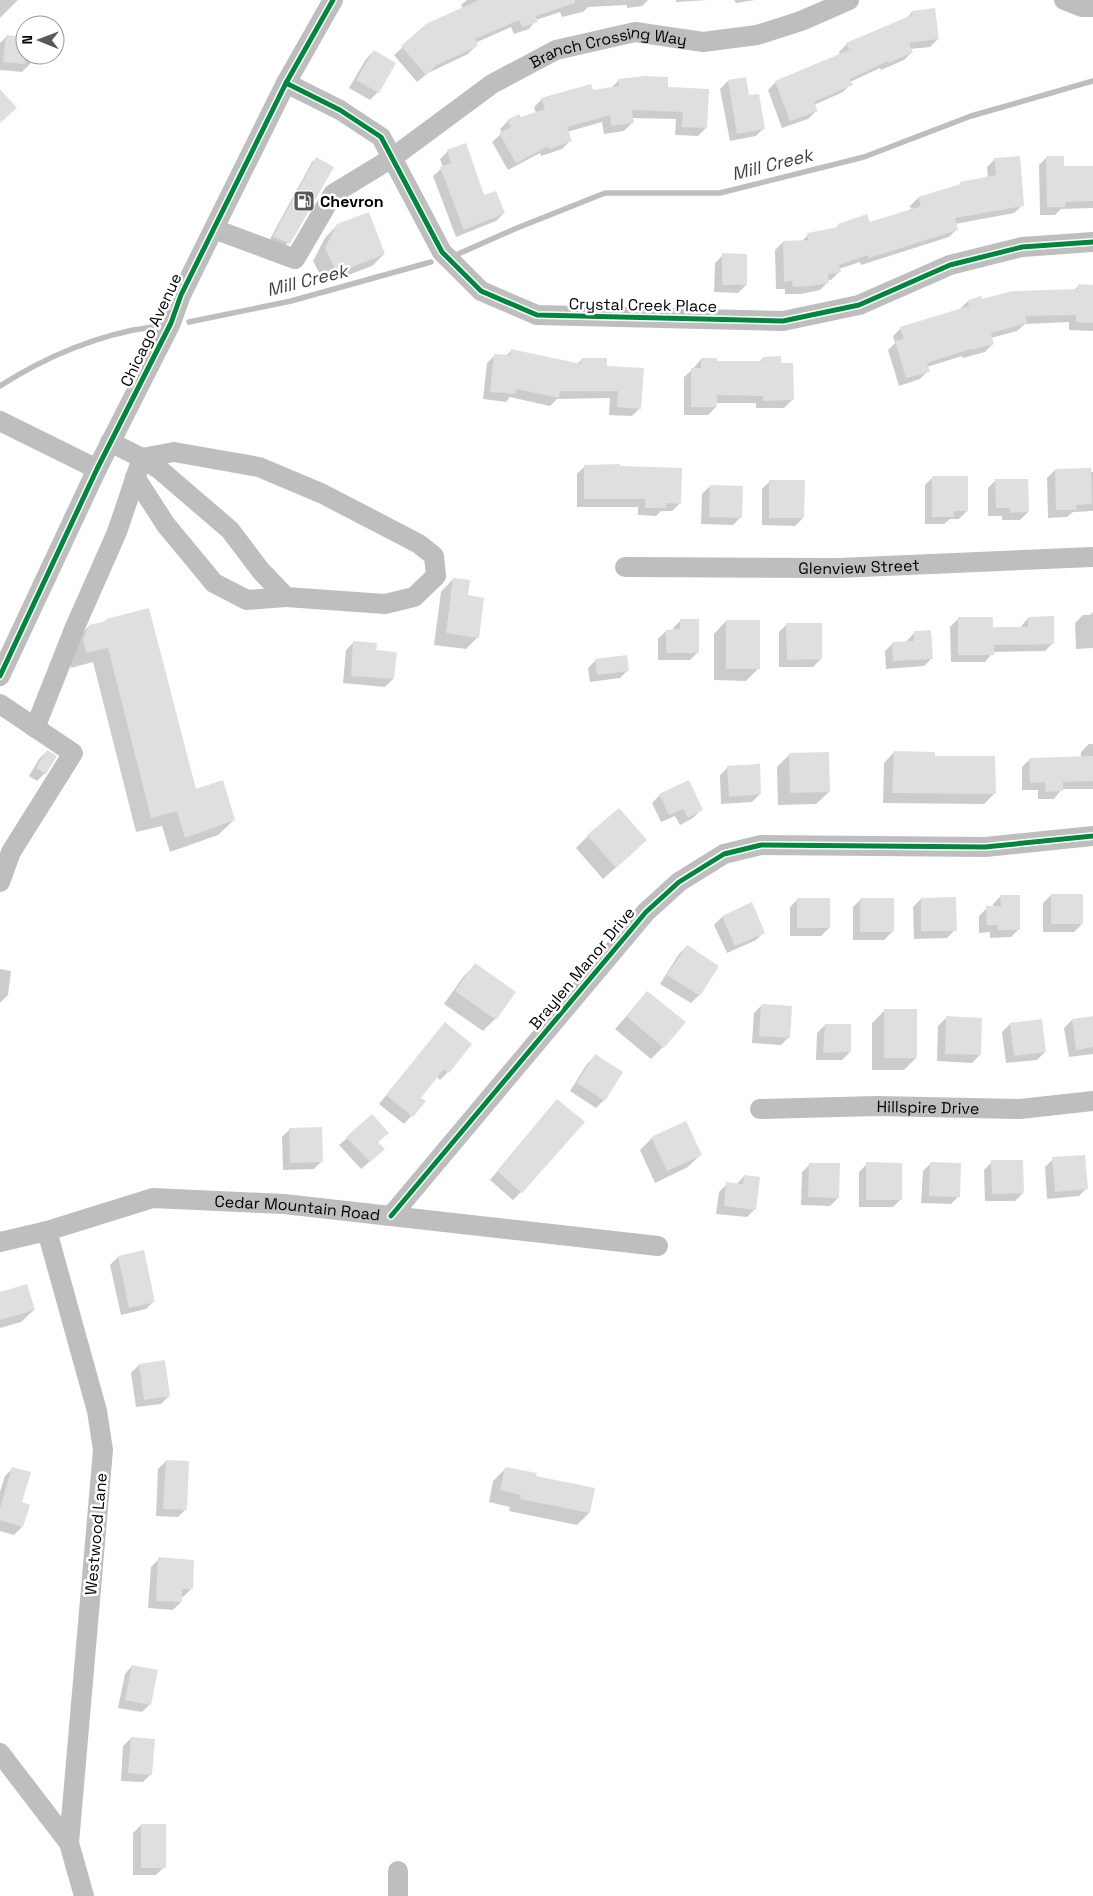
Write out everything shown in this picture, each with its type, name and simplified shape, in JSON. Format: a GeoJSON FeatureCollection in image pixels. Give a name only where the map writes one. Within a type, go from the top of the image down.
{"type":"FeatureCollection","features":[{"type":"Feature","properties":{"kind":"street","name":"Chicago Avenue"},"geometry":{"type":"LineString","coordinates":[[0,676],[97,468],[171,323],[181,295],[214,228],[286,83],[333,0]]}},
{"type":"Feature","properties":{"kind":"street","name":"Branch Crossing Way"},"geometry":{"type":"LineString","coordinates":[[214,228],[295,259],[333,194],[392,158],[492,84],[556,50],[635,32],[703,42],[757,35],[801,21],[849,0]]}},
{"type":"Feature","properties":{"kind":"street"},"geometry":{"type":"LineString","coordinates":[[1064,0],[1082,7],[1093,7]]}},
{"type":"Feature","properties":{"kind":"street","name":"Crystal Creek Place"},"geometry":{"type":"LineString","coordinates":[[286,83],[340,110],[381,137],[442,252],[480,290],[537,315],[783,321],[859,305],[950,265],[1022,247],[1093,242]]}},
{"type":"Feature","properties":{"kind":"street"},"geometry":{"type":"LineString","coordinates":[[0,421],[97,468]]}},
{"type":"Feature","properties":{"kind":"street"},"geometry":{"type":"LineString","coordinates":[[110,442],[159,469],[230,530],[261,571],[286,597]]}},
{"type":"Feature","properties":{"kind":"street"},"geometry":{"type":"LineString","coordinates":[[135,478],[166,525],[214,582],[247,600],[286,597],[385,604],[414,597],[436,576],[434,556],[419,544],[323,494],[259,467],[174,452],[142,458]]}},
{"type":"Feature","properties":{"kind":"street"},"geometry":{"type":"LineString","coordinates":[[35,728],[75,627],[117,532],[142,458]]}},
{"type":"Feature","properties":{"kind":"street","name":"Glenview Street"},"geometry":{"type":"LineString","coordinates":[[625,567],[839,568],[1093,557]]}},
{"type":"Feature","properties":{"kind":"street"},"geometry":{"type":"LineString","coordinates":[[0,704],[73,753],[11,852],[0,882]]}},
{"type":"Feature","properties":{"kind":"street","name":"Braylen Manor Drive"},"geometry":{"type":"LineString","coordinates":[[391,1216],[646,912],[679,882],[724,854],[761,845],[985,847],[1093,836]]}},
{"type":"Feature","properties":{"kind":"street","name":"Hillspire Drive"},"geometry":{"type":"LineString","coordinates":[[760,1109],[877,1106],[1020,1109],[1093,1101]]}},
{"type":"Feature","properties":{"kind":"street","name":"Cedar Mountain Road"},"geometry":{"type":"LineString","coordinates":[[0,1242],[46,1231],[153,1198],[284,1204],[658,1246]]}},
{"type":"Feature","properties":{"kind":"street","name":"Westwood Lane"},"geometry":{"type":"LineString","coordinates":[[46,1231],[97,1411],[103,1450],[69,1843]]}},
{"type":"Feature","properties":{"kind":"street"},"geometry":{"type":"LineString","coordinates":[[0,1753],[69,1843],[84,1896]]}},
{"type":"Feature","properties":{"kind":"street"},"geometry":{"type":"LineString","coordinates":[[398,1871],[398,1896]]}},
{"type":"Feature","properties":{"kind":"building"},"geometry":{"type":"Polygon","coordinates":[[[479,0],[575,0],[575,3],[536,16],[538,22],[522,27],[519,20],[475,39],[478,46],[437,65],[426,75],[401,46],[426,24],[479,0]]]}},
{"type":"Feature","properties":{"kind":"building"},"geometry":{"type":"Polygon","coordinates":[[[935,8],[939,39],[909,43],[913,52],[889,63],[888,61],[850,79],[853,85],[814,102],[818,111],[790,121],[775,81],[849,50],[846,43],[912,15],[912,11],[935,8]]]}},
{"type":"Feature","properties":{"kind":"building"},"geometry":{"type":"Polygon","coordinates":[[[6,35],[15,36],[15,63],[3,62],[6,35]]]}},
{"type":"Feature","properties":{"kind":"building"},"geometry":{"type":"Polygon","coordinates":[[[374,50],[396,63],[379,93],[356,80],[374,50]]]}},
{"type":"Feature","properties":{"kind":"building"},"geometry":{"type":"Polygon","coordinates":[[[645,76],[668,77],[668,87],[709,89],[707,128],[682,127],[683,112],[632,110],[634,123],[611,126],[610,115],[567,127],[572,141],[549,149],[548,146],[516,163],[499,133],[511,127],[507,120],[519,114],[521,117],[545,109],[541,98],[591,84],[593,90],[619,86],[618,79],[645,76]]]}},
{"type":"Feature","properties":{"kind":"building"},"geometry":{"type":"Polygon","coordinates":[[[746,77],[749,95],[759,94],[765,129],[737,134],[728,80],[746,77]]]}},
{"type":"Feature","properties":{"kind":"building"},"geometry":{"type":"Polygon","coordinates":[[[0,89],[17,108],[0,123],[0,89]]]}},
{"type":"Feature","properties":{"kind":"building"},"geometry":{"type":"Polygon","coordinates":[[[466,143],[484,195],[496,191],[505,213],[464,230],[440,167],[451,163],[447,150],[466,143]]]}},
{"type":"Feature","properties":{"kind":"building"},"geometry":{"type":"Polygon","coordinates":[[[1020,156],[1024,206],[955,218],[958,230],[869,258],[868,255],[839,265],[841,272],[828,274],[829,283],[793,287],[792,281],[784,282],[783,241],[808,240],[807,233],[839,227],[838,224],[867,214],[870,222],[921,206],[918,197],[961,184],[960,182],[996,175],[994,158],[1020,156]]]}},
{"type":"Feature","properties":{"kind":"building"},"geometry":{"type":"Polygon","coordinates":[[[1046,156],[1064,156],[1064,166],[1093,166],[1093,201],[1065,202],[1065,207],[1047,207],[1046,156]]]}},
{"type":"Feature","properties":{"kind":"building","name":"Chevron"},"geometry":{"type":"Polygon","coordinates":[[[316,157],[334,167],[290,244],[273,236],[316,157]]]}},
{"type":"Feature","properties":{"kind":"building"},"geometry":{"type":"Polygon","coordinates":[[[369,212],[385,254],[337,273],[325,248],[337,224],[369,212]]]}},
{"type":"Feature","properties":{"kind":"building"},"geometry":{"type":"Polygon","coordinates":[[[722,253],[747,254],[747,285],[722,285],[722,253]]]}},
{"type":"Feature","properties":{"kind":"building"},"geometry":{"type":"Polygon","coordinates":[[[1078,284],[1093,285],[1093,323],[1076,322],[1076,315],[1025,316],[1027,323],[991,333],[994,344],[970,349],[927,363],[930,372],[906,378],[895,341],[904,339],[900,327],[969,306],[968,300],[981,296],[982,299],[1013,291],[1078,289],[1078,284]]]}},
{"type":"Feature","properties":{"kind":"building"},"geometry":{"type":"Polygon","coordinates":[[[511,349],[581,364],[581,358],[607,358],[607,366],[644,368],[641,409],[617,407],[618,391],[560,391],[559,398],[516,389],[515,394],[490,392],[494,354],[511,355],[511,349]]]}},
{"type":"Feature","properties":{"kind":"building"},"geometry":{"type":"Polygon","coordinates":[[[781,356],[781,363],[793,363],[794,400],[763,401],[763,396],[717,395],[717,407],[691,407],[691,368],[701,368],[701,358],[717,358],[717,361],[763,361],[763,357],[781,356]]]}},
{"type":"Feature","properties":{"kind":"building"},"geometry":{"type":"Polygon","coordinates":[[[620,464],[620,466],[682,468],[681,504],[666,503],[666,508],[645,508],[645,499],[584,499],[584,465],[620,464]]]}},
{"type":"Feature","properties":{"kind":"building"},"geometry":{"type":"Polygon","coordinates":[[[1091,468],[1092,504],[1076,505],[1077,510],[1056,510],[1055,469],[1091,468]]]}},
{"type":"Feature","properties":{"kind":"building"},"geometry":{"type":"Polygon","coordinates":[[[932,476],[968,476],[968,511],[954,511],[954,517],[932,517],[932,476]]]}},
{"type":"Feature","properties":{"kind":"building"},"geometry":{"type":"Polygon","coordinates":[[[995,479],[1028,479],[1029,512],[1010,513],[1010,508],[996,508],[995,479]]]}},
{"type":"Feature","properties":{"kind":"building"},"geometry":{"type":"Polygon","coordinates":[[[769,480],[805,480],[804,518],[769,518],[769,480]]]}},
{"type":"Feature","properties":{"kind":"building"},"geometry":{"type":"Polygon","coordinates":[[[710,485],[743,486],[742,518],[709,517],[710,485]]]}},
{"type":"Feature","properties":{"kind":"building"},"geometry":{"type":"Polygon","coordinates":[[[453,578],[470,580],[468,595],[484,598],[479,638],[446,633],[453,578]]]}},
{"type":"Feature","properties":{"kind":"building"},"geometry":{"type":"Polygon","coordinates":[[[149,608],[196,789],[223,780],[235,820],[185,838],[177,811],[151,818],[108,648],[86,653],[83,639],[89,625],[149,608]]]}},
{"type":"Feature","properties":{"kind":"building"},"geometry":{"type":"Polygon","coordinates":[[[1054,616],[1054,644],[994,645],[994,655],[958,655],[958,617],[993,617],[993,627],[1028,627],[1028,617],[1054,616]]]}},
{"type":"Feature","properties":{"kind":"building"},"geometry":{"type":"Polygon","coordinates":[[[680,619],[699,619],[699,653],[666,653],[666,630],[680,629],[680,619]]]}},
{"type":"Feature","properties":{"kind":"building"},"geometry":{"type":"Polygon","coordinates":[[[726,620],[760,620],[760,669],[726,669],[726,620]]]}},
{"type":"Feature","properties":{"kind":"building"},"geometry":{"type":"Polygon","coordinates":[[[786,623],[822,623],[822,659],[787,660],[786,623]]]}},
{"type":"Feature","properties":{"kind":"building"},"geometry":{"type":"Polygon","coordinates":[[[931,630],[933,659],[893,661],[892,642],[914,641],[914,631],[931,630]]]}},
{"type":"Feature","properties":{"kind":"building"},"geometry":{"type":"Polygon","coordinates":[[[353,641],[377,643],[376,650],[397,652],[394,679],[351,676],[353,641]]]}},
{"type":"Feature","properties":{"kind":"building"},"geometry":{"type":"Polygon","coordinates":[[[627,655],[629,671],[597,675],[595,659],[627,655]]]}},
{"type":"Feature","properties":{"kind":"building"},"geometry":{"type":"Polygon","coordinates":[[[47,750],[57,756],[46,774],[36,768],[47,750]]]}},
{"type":"Feature","properties":{"kind":"building"},"geometry":{"type":"Polygon","coordinates":[[[894,751],[935,752],[935,756],[995,756],[996,794],[892,793],[894,751]]]}},
{"type":"Feature","properties":{"kind":"building"},"geometry":{"type":"Polygon","coordinates":[[[829,752],[830,792],[790,793],[789,753],[829,752]]]}},
{"type":"Feature","properties":{"kind":"building"},"geometry":{"type":"Polygon","coordinates":[[[1093,756],[1093,781],[1063,782],[1063,791],[1046,792],[1045,782],[1030,783],[1029,758],[1093,756]]]}},
{"type":"Feature","properties":{"kind":"building"},"geometry":{"type":"Polygon","coordinates":[[[760,764],[761,794],[729,797],[727,766],[760,764]]]}},
{"type":"Feature","properties":{"kind":"building"},"geometry":{"type":"Polygon","coordinates":[[[689,780],[703,810],[688,818],[683,809],[669,815],[659,794],[689,780]]]}},
{"type":"Feature","properties":{"kind":"building"},"geometry":{"type":"Polygon","coordinates":[[[619,808],[647,840],[616,868],[587,835],[619,808]]]}},
{"type":"Feature","properties":{"kind":"building"},"geometry":{"type":"Polygon","coordinates":[[[1051,894],[1083,894],[1083,924],[1051,924],[1051,894]]]}},
{"type":"Feature","properties":{"kind":"building"},"geometry":{"type":"Polygon","coordinates":[[[1000,895],[1020,895],[1020,930],[998,930],[997,925],[987,925],[986,906],[1001,906],[1000,895]]]}},
{"type":"Feature","properties":{"kind":"building"},"geometry":{"type":"Polygon","coordinates":[[[956,897],[957,931],[921,931],[921,898],[956,897]]]}},
{"type":"Feature","properties":{"kind":"building"},"geometry":{"type":"Polygon","coordinates":[[[797,898],[830,898],[830,928],[797,928],[797,898]]]}},
{"type":"Feature","properties":{"kind":"building"},"geometry":{"type":"Polygon","coordinates":[[[860,898],[894,898],[894,932],[860,932],[860,898]]]}},
{"type":"Feature","properties":{"kind":"building"},"geometry":{"type":"Polygon","coordinates":[[[752,902],[765,933],[735,946],[722,916],[752,902]]]}},
{"type":"Feature","properties":{"kind":"building"},"geometry":{"type":"Polygon","coordinates":[[[687,945],[719,966],[700,996],[667,975],[687,945]]]}},
{"type":"Feature","properties":{"kind":"building"},"geometry":{"type":"Polygon","coordinates":[[[475,963],[516,992],[496,1020],[455,991],[475,963]]]}},
{"type":"Feature","properties":{"kind":"building"},"geometry":{"type":"Polygon","coordinates":[[[647,991],[686,1022],[664,1048],[626,1016],[647,991]]]}},
{"type":"Feature","properties":{"kind":"building"},"geometry":{"type":"Polygon","coordinates":[[[761,1004],[792,1006],[790,1038],[759,1036],[761,1004]]]}},
{"type":"Feature","properties":{"kind":"building"},"geometry":{"type":"Polygon","coordinates":[[[884,1009],[917,1009],[917,1058],[884,1058],[884,1009]]]}},
{"type":"Feature","properties":{"kind":"building"},"geometry":{"type":"Polygon","coordinates":[[[946,1016],[982,1018],[981,1055],[945,1054],[946,1016]]]}},
{"type":"Feature","properties":{"kind":"building"},"geometry":{"type":"Polygon","coordinates":[[[1093,1016],[1093,1047],[1076,1050],[1072,1019],[1093,1016]]]}},
{"type":"Feature","properties":{"kind":"building"},"geometry":{"type":"Polygon","coordinates":[[[1042,1019],[1046,1052],[1014,1056],[1010,1023],[1042,1019]]]}},
{"type":"Feature","properties":{"kind":"building"},"geometry":{"type":"Polygon","coordinates":[[[445,1022],[472,1044],[449,1073],[444,1069],[421,1098],[426,1101],[413,1117],[386,1095],[445,1022]]]}},
{"type":"Feature","properties":{"kind":"building"},"geometry":{"type":"Polygon","coordinates":[[[825,1024],[851,1024],[851,1052],[823,1053],[825,1024]]]}},
{"type":"Feature","properties":{"kind":"building"},"geometry":{"type":"Polygon","coordinates":[[[595,1054],[623,1072],[605,1101],[577,1083],[595,1054]]]}},
{"type":"Feature","properties":{"kind":"building"},"geometry":{"type":"Polygon","coordinates":[[[557,1099],[585,1122],[522,1193],[497,1171],[557,1099]]]}},
{"type":"Feature","properties":{"kind":"building"},"geometry":{"type":"Polygon","coordinates":[[[372,1114],[389,1133],[378,1142],[385,1149],[370,1162],[346,1137],[372,1114]]]}},
{"type":"Feature","properties":{"kind":"building"},"geometry":{"type":"Polygon","coordinates":[[[686,1121],[702,1155],[667,1171],[651,1137],[686,1121]]]}},
{"type":"Feature","properties":{"kind":"building"},"geometry":{"type":"Polygon","coordinates":[[[322,1127],[323,1162],[290,1163],[289,1128],[322,1127]]]}},
{"type":"Feature","properties":{"kind":"building"},"geometry":{"type":"Polygon","coordinates":[[[1085,1155],[1088,1189],[1055,1192],[1052,1157],[1085,1155]]]}},
{"type":"Feature","properties":{"kind":"building"},"geometry":{"type":"Polygon","coordinates":[[[991,1160],[1023,1160],[1024,1193],[992,1194],[991,1160]]]}},
{"type":"Feature","properties":{"kind":"building"},"geometry":{"type":"Polygon","coordinates":[[[866,1162],[902,1163],[902,1200],[866,1200],[866,1162]]]}},
{"type":"Feature","properties":{"kind":"building"},"geometry":{"type":"Polygon","coordinates":[[[930,1162],[961,1163],[960,1197],[929,1196],[930,1162]]]}},
{"type":"Feature","properties":{"kind":"building"},"geometry":{"type":"Polygon","coordinates":[[[809,1163],[840,1163],[839,1198],[808,1197],[809,1163]]]}},
{"type":"Feature","properties":{"kind":"building"},"geometry":{"type":"Polygon","coordinates":[[[744,1175],[760,1177],[756,1210],[724,1206],[726,1182],[743,1184],[744,1175]]]}},
{"type":"Feature","properties":{"kind":"building"},"geometry":{"type":"Polygon","coordinates":[[[144,1250],[155,1302],[129,1308],[118,1256],[144,1250]]]}},
{"type":"Feature","properties":{"kind":"building"},"geometry":{"type":"Polygon","coordinates":[[[27,1284],[35,1310],[0,1320],[0,1292],[27,1284]]]}},
{"type":"Feature","properties":{"kind":"building"},"geometry":{"type":"Polygon","coordinates":[[[165,1360],[170,1396],[144,1400],[139,1364],[165,1360]]]}},
{"type":"Feature","properties":{"kind":"building"},"geometry":{"type":"Polygon","coordinates":[[[166,1460],[189,1461],[187,1510],[163,1509],[166,1460]]]}},
{"type":"Feature","properties":{"kind":"building"},"geometry":{"type":"Polygon","coordinates":[[[12,1467],[31,1472],[22,1502],[30,1505],[23,1527],[0,1520],[0,1508],[12,1467]]]}},
{"type":"Feature","properties":{"kind":"building"},"geometry":{"type":"Polygon","coordinates":[[[505,1467],[537,1473],[536,1476],[595,1488],[590,1513],[520,1499],[521,1495],[500,1490],[505,1467]]]}},
{"type":"Feature","properties":{"kind":"building"},"geometry":{"type":"Polygon","coordinates":[[[158,1557],[194,1560],[193,1589],[182,1589],[182,1602],[156,1601],[158,1557]]]}},
{"type":"Feature","properties":{"kind":"building"},"geometry":{"type":"Polygon","coordinates":[[[132,1665],[158,1670],[151,1705],[125,1700],[132,1665]]]}},
{"type":"Feature","properties":{"kind":"building"},"geometry":{"type":"Polygon","coordinates":[[[131,1737],[155,1739],[152,1775],[128,1773],[131,1737]]]}},
{"type":"Feature","properties":{"kind":"building"},"geometry":{"type":"Polygon","coordinates":[[[141,1824],[166,1824],[166,1868],[141,1868],[141,1824]]]}},
{"type":"Feature","properties":{"kind":"waterway","name":"Mill Creek"},"geometry":{"type":"LineString","coordinates":[[458,254],[605,193],[720,193],[864,157],[971,116],[1093,81]]}},
{"type":"Feature","properties":{"kind":"waterway","name":"Mill Creek"},"geometry":{"type":"LineString","coordinates":[[189,322],[291,301],[431,262]]}},
{"type":"Feature","properties":{"kind":"waterway","name":"Mill Creek"},"geometry":{"type":"LineString","coordinates":[[0,386],[17,375],[73,348],[112,335],[152,327]]}},
{"type":"Feature","properties":{"kind":"cycle path"},"geometry":{"type":"LineString","coordinates":[[0,676],[97,469],[171,323],[181,295],[286,83],[333,0]]}},
{"type":"Feature","properties":{"kind":"cycle path"},"geometry":{"type":"LineString","coordinates":[[286,83],[340,110],[381,137],[442,252],[481,291],[537,315],[783,321],[859,305],[950,265],[1022,247],[1093,242]]}},
{"type":"Feature","properties":{"kind":"cycle path"},"geometry":{"type":"LineString","coordinates":[[391,1216],[646,912],[679,882],[724,854],[761,845],[985,847],[1093,836]]}},
{"type":"Feature","properties":{"kind":"place","name":"Chevron"},"geometry":{"type":"Point","coordinates":[304,201]}}]}
